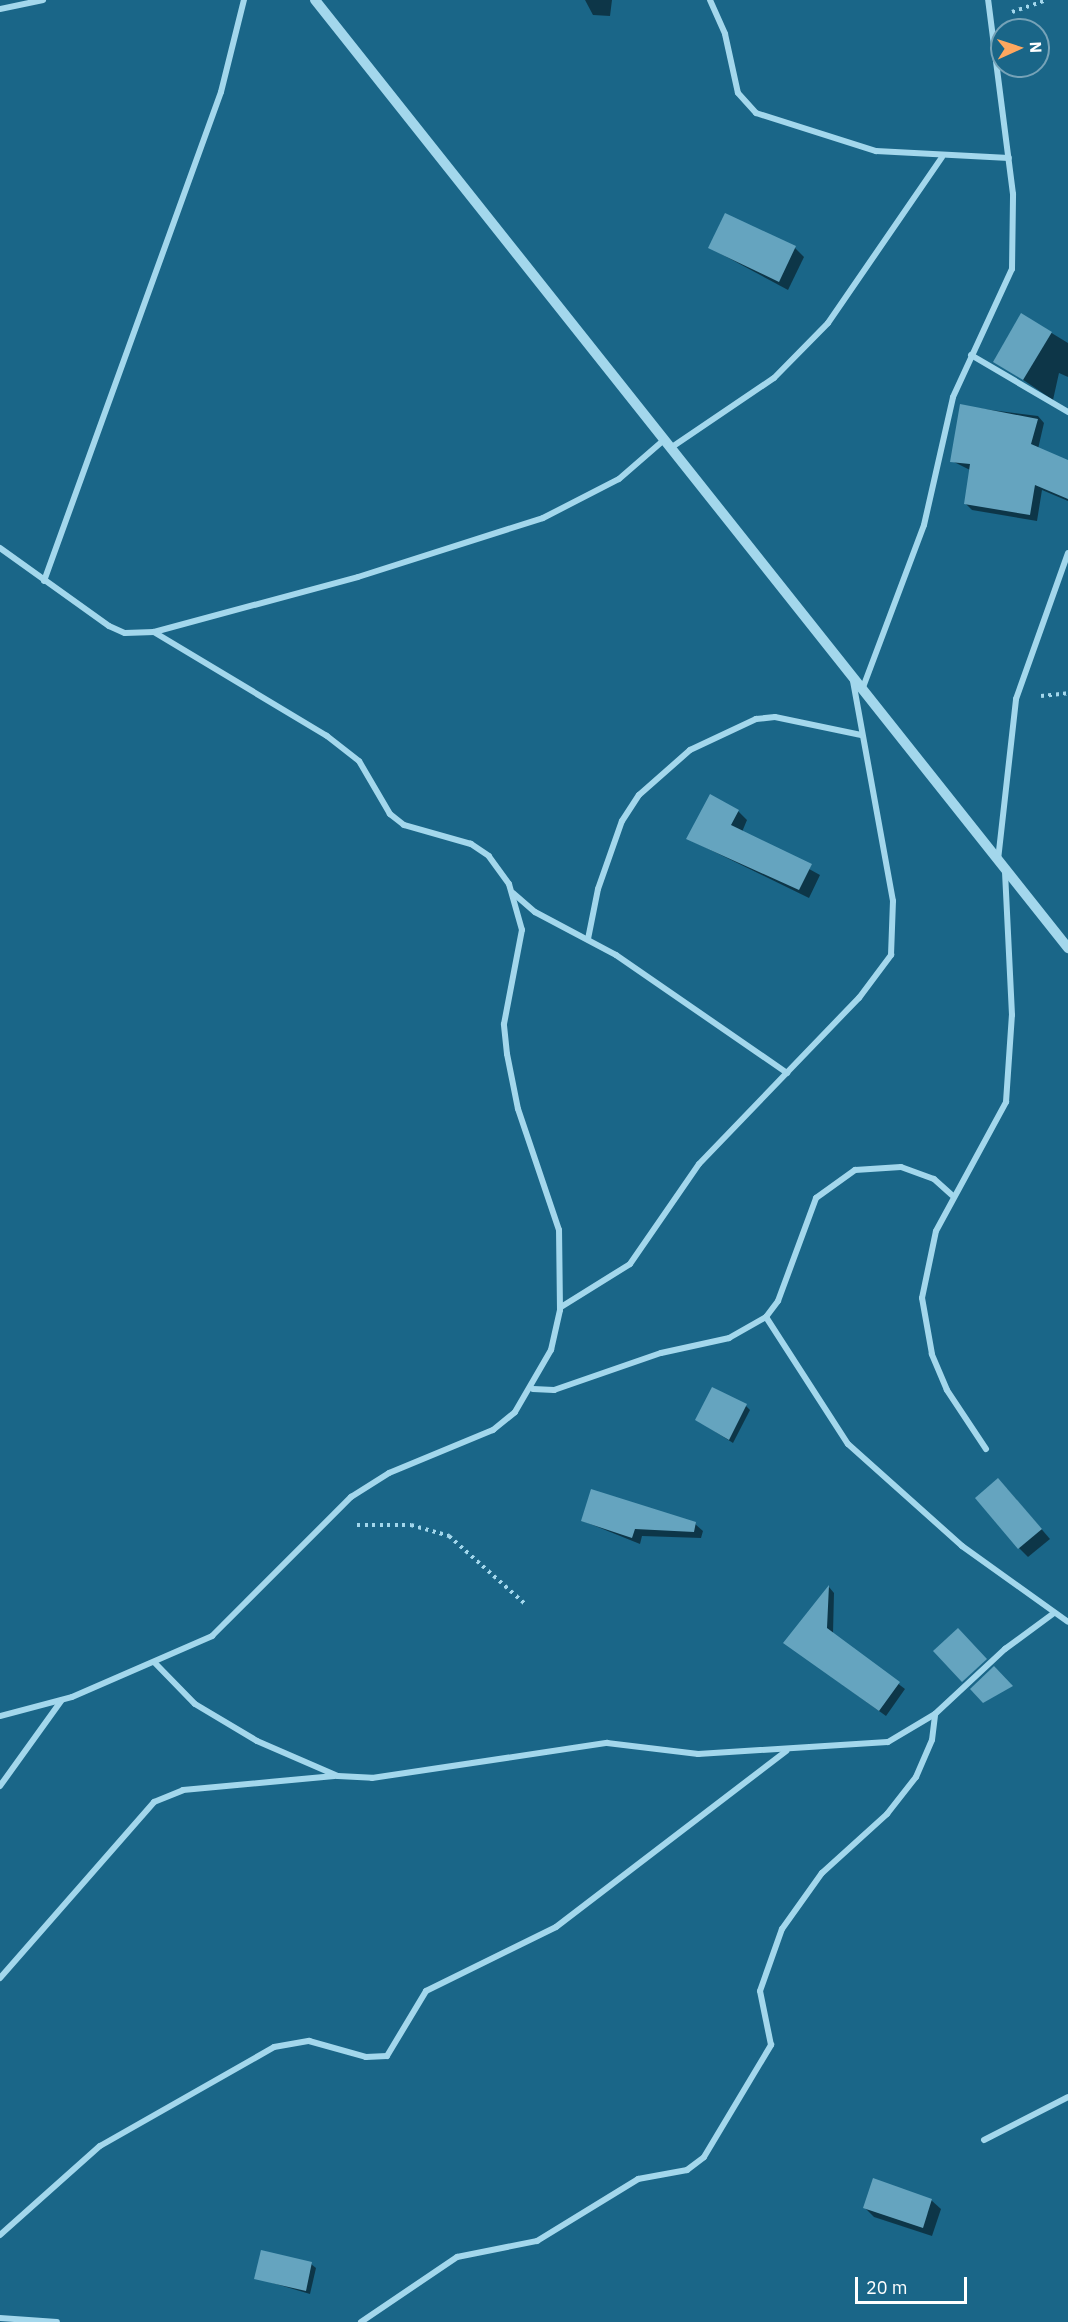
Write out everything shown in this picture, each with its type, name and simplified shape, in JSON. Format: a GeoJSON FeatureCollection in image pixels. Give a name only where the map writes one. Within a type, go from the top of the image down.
{"type":"FeatureCollection","features":[{"type":"Feature","properties":{"kind":"street"},"geometry":{"type":"LineString","coordinates":[[0,9],[43,0]]}},
{"type":"Feature","properties":{"kind":"street"},"geometry":{"type":"LineString","coordinates":[[44,580],[221,92],[244,0]]}},
{"type":"Feature","properties":{"kind":"street"},"geometry":{"type":"LineString","coordinates":[[710,0],[725,34],[738,93],[756,113],[858,147],[942,158],[1009,158]]}},
{"type":"Feature","properties":{"kind":"street"},"geometry":{"type":"LineString","coordinates":[[988,0],[992,18]]}},
{"type":"Feature","properties":{"kind":"street"},"geometry":{"type":"LineString","coordinates":[[318,1],[1068,948]]}},
{"type":"Feature","properties":{"kind":"street"},"geometry":{"type":"LineString","coordinates":[[862,690],[921,535],[953,397],[1012,269],[1009,158],[1001,78]]}},
{"type":"Feature","properties":{"kind":"street"},"geometry":{"type":"LineString","coordinates":[[0,548],[109,627],[125,633],[154,632],[358,577],[543,518],[619,479],[668,443],[774,378],[828,323],[942,158]]}},
{"type":"Feature","properties":{"kind":"street"},"geometry":{"type":"LineString","coordinates":[[971,355],[1068,412]]}},
{"type":"Feature","properties":{"kind":"street"},"geometry":{"type":"LineString","coordinates":[[986,1449],[947,1390],[924,1324],[927,1263],[952,1195],[993,1134],[1006,1102],[1012,1015],[1002,866],[1016,699],[1068,553]]}},
{"type":"Feature","properties":{"kind":"street"},"geometry":{"type":"LineString","coordinates":[[154,632],[327,736],[359,761],[390,814],[404,825],[471,844],[499,867],[513,893],[522,930],[507,1004],[506,1044],[518,1109],[559,1230],[560,1310]]}},
{"type":"Feature","properties":{"kind":"street"},"geometry":{"type":"LineString","coordinates":[[0,1716],[61,1700],[155,1663],[212,1635],[253,1601],[323,1522],[389,1473],[493,1430],[533,1389],[552,1350],[563,1303],[630,1264],[699,1164],[883,970],[895,944],[893,902],[861,735],[853,679]]}},
{"type":"Feature","properties":{"kind":"street"},"geometry":{"type":"LineString","coordinates":[[588,939],[598,890],[622,821],[639,795],[690,750],[738,723],[766,718],[861,735]]}},
{"type":"Feature","properties":{"kind":"street"},"geometry":{"type":"LineString","coordinates":[[513,893],[535,912],[588,939],[787,1073]]}},
{"type":"Feature","properties":{"kind":"street"},"geometry":{"type":"LineString","coordinates":[[533,1389],[554,1390],[661,1353],[729,1338],[766,1317],[782,1292],[816,1198],[831,1183],[855,1170],[901,1167],[934,1179],[952,1195]]}},
{"type":"Feature","properties":{"kind":"street"},"geometry":{"type":"LineString","coordinates":[[766,1317],[848,1444],[962,1546],[1068,1622]]}},
{"type":"Feature","properties":{"kind":"street"},"geometry":{"type":"LineString","coordinates":[[0,1978],[154,1802],[183,1790],[338,1776],[414,1774],[607,1743],[698,1754],[888,1743],[935,1714],[1005,1649],[1054,1613]]}},
{"type":"Feature","properties":{"kind":"street"},"geometry":{"type":"LineString","coordinates":[[155,1663],[206,1712],[338,1776]]}},
{"type":"Feature","properties":{"kind":"street"},"geometry":{"type":"LineString","coordinates":[[0,1786],[61,1700]]}},
{"type":"Feature","properties":{"kind":"street"},"geometry":{"type":"LineString","coordinates":[[362,2322],[457,2257],[537,2241],[627,2184],[650,2174],[687,2170],[704,2157],[771,2045],[760,1991],[782,1929],[822,1873],[887,1814],[916,1777],[932,1740],[935,1714]]}},
{"type":"Feature","properties":{"kind":"street"},"geometry":{"type":"LineString","coordinates":[[0,2235],[100,2146],[274,2047],[309,2042],[366,2057],[387,2056],[426,1991],[556,1927],[786,1750]]}},
{"type":"Feature","properties":{"kind":"street"},"geometry":{"type":"LineString","coordinates":[[984,2140],[1068,2097]]}},
{"type":"Feature","properties":{"kind":"street"},"geometry":{"type":"LineString","coordinates":[[0,2318],[57,2322]]}},
{"type":"Feature","properties":{"kind":"path"},"geometry":{"type":"LineString","coordinates":[[1008,18],[1012,12],[1047,0]]}},
{"type":"Feature","properties":{"kind":"path"},"geometry":{"type":"LineString","coordinates":[[323,1522],[411,1525],[449,1536],[524,1603]]}},
{"type":"Feature","properties":{"kind":"building"},"geometry":{"type":"Polygon","coordinates":[[[725,213],[796,246],[779,282],[708,248],[725,213]]]}},
{"type":"Feature","properties":{"kind":"building"},"geometry":{"type":"Polygon","coordinates":[[[1021,313],[1052,332],[1023,380],[993,362],[1021,313]]]}},
{"type":"Feature","properties":{"kind":"building"},"geometry":{"type":"Polygon","coordinates":[[[960,404],[1038,419],[1031,444],[1068,460],[1068,499],[1035,485],[1030,515],[964,504],[970,464],[950,462],[960,404]]]}},
{"type":"Feature","properties":{"kind":"building"},"geometry":{"type":"Polygon","coordinates":[[[710,794],[739,810],[731,825],[812,864],[799,890],[686,839],[710,794]]]}},
{"type":"Feature","properties":{"kind":"building"},"geometry":{"type":"Polygon","coordinates":[[[712,1387],[747,1404],[729,1440],[695,1420],[712,1387]]]}},
{"type":"Feature","properties":{"kind":"building"},"geometry":{"type":"Polygon","coordinates":[[[998,1478],[1042,1529],[1018,1549],[975,1498],[998,1478]]]}},
{"type":"Feature","properties":{"kind":"building"},"geometry":{"type":"Polygon","coordinates":[[[591,1489],[696,1522],[694,1532],[635,1529],[632,1538],[581,1521],[591,1489]]]}},
{"type":"Feature","properties":{"kind":"building"},"geometry":{"type":"Polygon","coordinates":[[[829,1585],[827,1628],[900,1682],[879,1711],[783,1643],[829,1585]]]}},
{"type":"Feature","properties":{"kind":"building"},"geometry":{"type":"Polygon","coordinates":[[[958,1628],[987,1659],[962,1682],[933,1651],[958,1628]]]}},
{"type":"Feature","properties":{"kind":"building"},"geometry":{"type":"Polygon","coordinates":[[[994,1666],[1013,1686],[983,1703],[970,1689],[994,1666]]]}},
{"type":"Feature","properties":{"kind":"building"},"geometry":{"type":"Polygon","coordinates":[[[873,2178],[932,2199],[923,2228],[863,2208],[873,2178]]]}},
{"type":"Feature","properties":{"kind":"building"},"geometry":{"type":"Polygon","coordinates":[[[261,2250],[312,2262],[306,2291],[254,2279],[261,2250]]]}}]}
